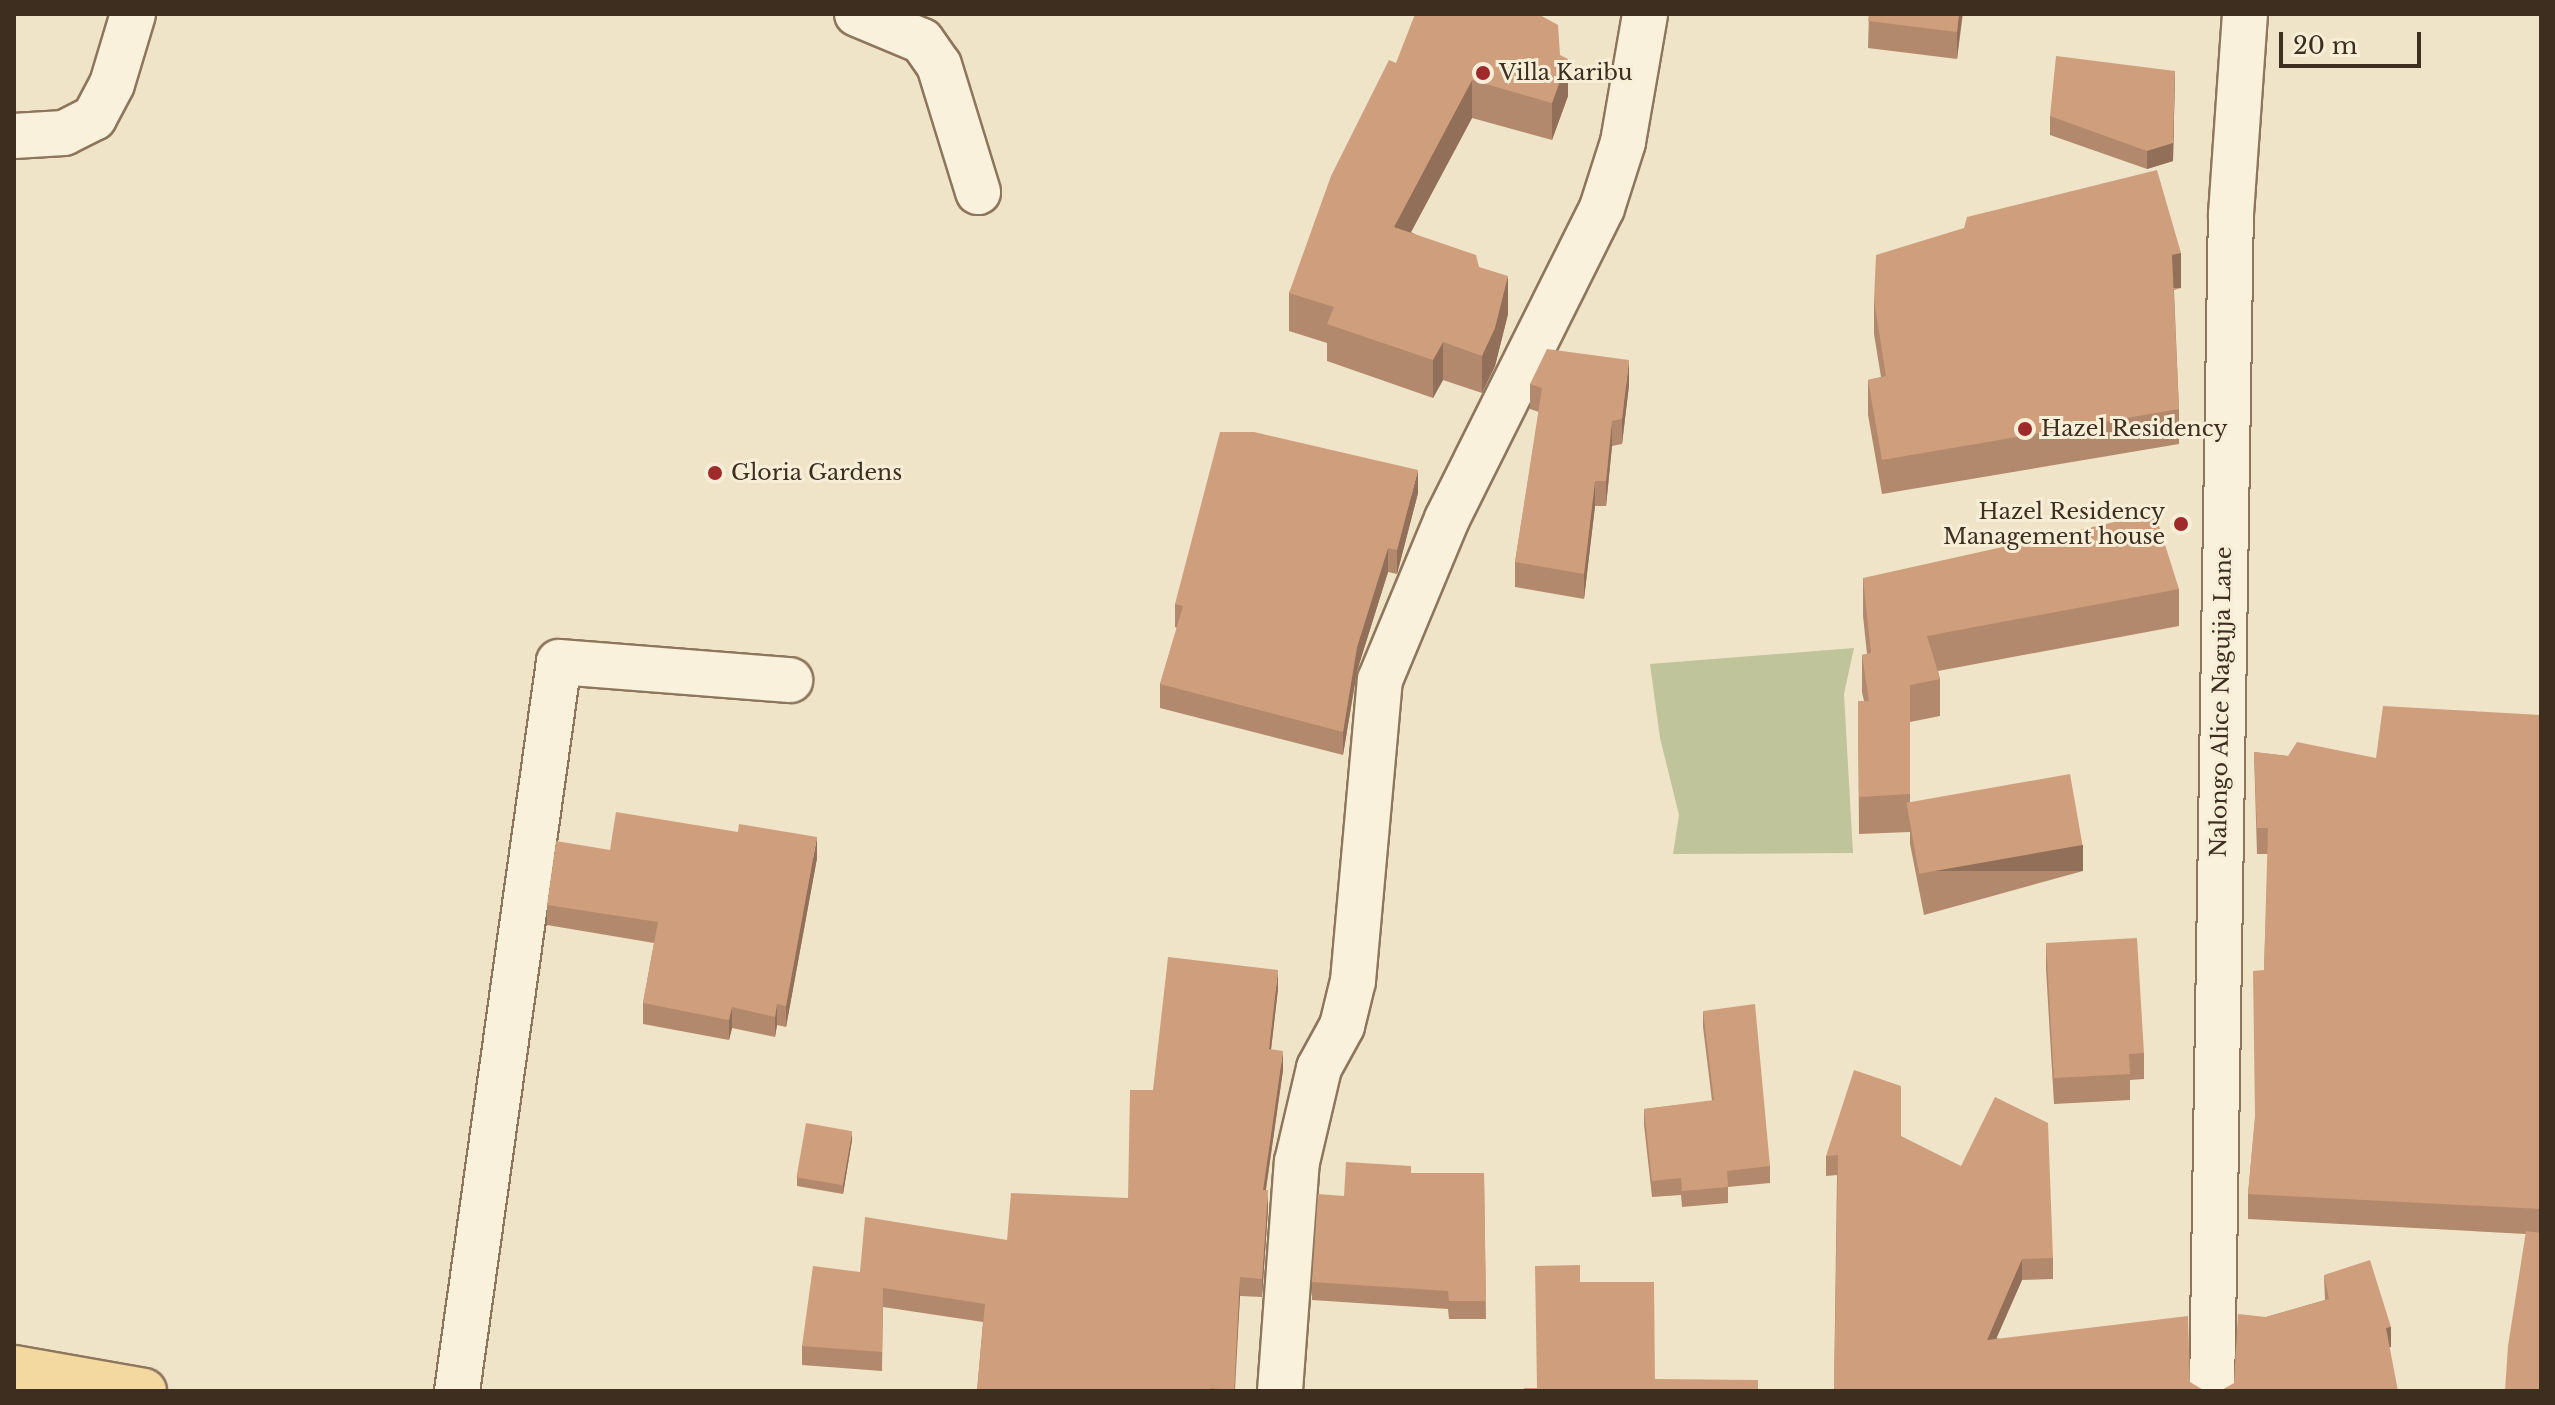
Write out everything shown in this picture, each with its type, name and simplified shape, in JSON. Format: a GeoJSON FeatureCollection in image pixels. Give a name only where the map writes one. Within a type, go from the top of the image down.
{"type":"FeatureCollection","features":[{"type":"Feature","properties":{"kind":"main road"},"geometry":{"type":"LineString","coordinates":[[14,1368],[94,1386],[144,1391]]}},
{"type":"Feature","properties":{"kind":"street"},"geometry":{"type":"LineString","coordinates":[[14,136],[64,133],[94,118],[112,84],[133,14]]}},
{"type":"Feature","properties":{"kind":"street"},"geometry":{"type":"LineString","coordinates":[[857,14],[922,41],[939,65],[978,192]]}},
{"type":"Feature","properties":{"kind":"street"},"geometry":{"type":"LineString","coordinates":[[1280,1391],[1297,1162],[1319,1068],[1342,1026],[1353,981],[1380,680],[1447,519],[1602,208],[1623,142],[1645,14]]}},
{"type":"Feature","properties":{"kind":"street","name":"Nalongo Alice Nagujja Lane"},"geometry":{"type":"LineString","coordinates":[[2212,1391],[2231,214],[2245,14]]}},
{"type":"Feature","properties":{"kind":"street"},"geometry":{"type":"LineString","coordinates":[[457,1391],[559,662],[790,680]]}},
{"type":"Feature","properties":{"kind":"green space"},"geometry":{"type":"Polygon","coordinates":[[[1854,648],[1844,694],[1853,853],[1673,854],[1679,815],[1660,738],[1650,664],[1854,648]]]}},
{"type":"Feature","properties":{"kind":"building"},"geometry":{"type":"Polygon","coordinates":[[[1415,14],[1538,14],[1558,25],[1560,55],[1568,59],[1552,103],[1472,80],[1394,227],[1476,255],[1479,267],[1508,276],[1495,328],[1482,356],[1443,342],[1433,360],[1327,324],[1334,307],[1289,293],[1331,176],[1389,60],[1396,63],[1415,14]]]}},
{"type":"Feature","properties":{"kind":"building"},"geometry":{"type":"Polygon","coordinates":[[[1869,14],[1959,14],[1957,32],[1868,21],[1869,14]]]}},
{"type":"Feature","properties":{"kind":"building"},"geometry":{"type":"Polygon","coordinates":[[[2056,56],[2175,71],[2173,143],[2147,151],[2050,116],[2056,56]]]}},
{"type":"Feature","properties":{"kind":"building"},"geometry":{"type":"Polygon","coordinates":[[[2157,170],[2181,253],[2172,255],[2179,409],[1882,460],[1868,380],[1886,376],[1874,300],[1876,255],[1964,228],[1967,217],[2157,170]]]}},
{"type":"Feature","properties":{"kind":"building"},"geometry":{"type":"Polygon","coordinates":[[[1547,349],[1629,360],[1622,419],[1612,421],[1606,481],[1595,481],[1584,574],[1515,562],[1542,388],[1530,384],[1547,349]]]}},
{"type":"Feature","properties":{"kind":"building"},"geometry":{"type":"Polygon","coordinates":[[[1220,432],[1254,432],[1418,470],[1397,550],[1388,548],[1357,647],[1343,732],[1160,684],[1183,606],[1175,604],[1220,432]]]}},
{"type":"Feature","properties":{"kind":"building"},"geometry":{"type":"Polygon","coordinates":[[[2155,513],[2179,589],[1927,636],[1940,679],[1910,685],[1910,794],[1859,797],[1858,701],[1869,701],[1862,655],[1871,653],[1863,578],[2155,513]]]}},
{"type":"Feature","properties":{"kind":"building"},"geometry":{"type":"Polygon","coordinates":[[[2383,706],[2541,715],[2541,1209],[2248,1194],[2255,1116],[2253,971],[2264,970],[2268,828],[2257,828],[2254,752],[2288,756],[2297,742],[2376,758],[2383,706]]]}},
{"type":"Feature","properties":{"kind":"building"},"geometry":{"type":"Polygon","coordinates":[[[2070,774],[2083,845],[1919,874],[1907,803],[2070,774]]]}},
{"type":"Feature","properties":{"kind":"building"},"geometry":{"type":"Polygon","coordinates":[[[616,812],[738,832],[739,824],[817,837],[786,1006],[777,1004],[775,1017],[732,1007],[729,1020],[643,1003],[658,922],[547,905],[556,841],[610,850],[616,812]]]}},
{"type":"Feature","properties":{"kind":"building"},"geometry":{"type":"Polygon","coordinates":[[[2137,938],[2144,1053],[2129,1054],[2130,1074],[2054,1078],[2046,943],[2137,938]]]}},
{"type":"Feature","properties":{"kind":"building"},"geometry":{"type":"Polygon","coordinates":[[[1168,957],[1278,970],[1269,1049],[1283,1051],[1263,1190],[1268,1190],[1262,1279],[1240,1277],[1234,1390],[977,1391],[985,1304],[883,1288],[882,1352],[802,1346],[813,1266],[860,1272],[865,1217],[1007,1240],[1011,1193],[1128,1198],[1130,1090],[1153,1090],[1168,957]]]}},
{"type":"Feature","properties":{"kind":"building"},"geometry":{"type":"Polygon","coordinates":[[[1755,1004],[1770,1166],[1727,1171],[1728,1187],[1682,1191],[1681,1178],[1652,1181],[1644,1109],[1714,1100],[1703,1011],[1755,1004]]]}},
{"type":"Feature","properties":{"kind":"building"},"geometry":{"type":"Polygon","coordinates":[[[1854,1070],[1901,1086],[1901,1136],[1961,1166],[1995,1097],[2048,1123],[2053,1258],[2022,1259],[1987,1340],[2188,1316],[2190,1382],[2205,1391],[1834,1391],[1838,1155],[1826,1156],[1854,1070]]]}},
{"type":"Feature","properties":{"kind":"building"},"geometry":{"type":"Polygon","coordinates":[[[806,1123],[852,1131],[843,1185],[796,1177],[806,1123]]]}},
{"type":"Feature","properties":{"kind":"building"},"geometry":{"type":"Polygon","coordinates":[[[1346,1162],[1411,1166],[1411,1173],[1484,1173],[1486,1301],[1449,1301],[1448,1291],[1312,1282],[1318,1194],[1344,1196],[1346,1162]]]}},
{"type":"Feature","properties":{"kind":"building"},"geometry":{"type":"Polygon","coordinates":[[[2526,1231],[2541,1233],[2541,1391],[2505,1391],[2508,1346],[2526,1231]]]}},
{"type":"Feature","properties":{"kind":"building"},"geometry":{"type":"Polygon","coordinates":[[[2370,1260],[2391,1327],[2386,1328],[2398,1391],[2220,1391],[2234,1383],[2238,1314],[2266,1317],[2329,1299],[2324,1275],[2370,1260]]]}},
{"type":"Feature","properties":{"kind":"building"},"geometry":{"type":"Polygon","coordinates":[[[1580,1265],[1580,1282],[1654,1282],[1655,1379],[1758,1380],[1758,1391],[1524,1391],[1524,1388],[1537,1388],[1535,1266],[1580,1265]]]}},
{"type":"Feature","properties":{"kind":"place","name":"Villa Karibu"},"geometry":{"type":"Point","coordinates":[1483,73]}},
{"type":"Feature","properties":{"kind":"place","name":"Hazel Residency"},"geometry":{"type":"Point","coordinates":[2025,429]}},
{"type":"Feature","properties":{"kind":"place","name":"Gloria Gardens"},"geometry":{"type":"Point","coordinates":[715,473]}},
{"type":"Feature","properties":{"kind":"place","name":"Hazel Residency Management house"},"geometry":{"type":"Point","coordinates":[2181,524]}}]}
